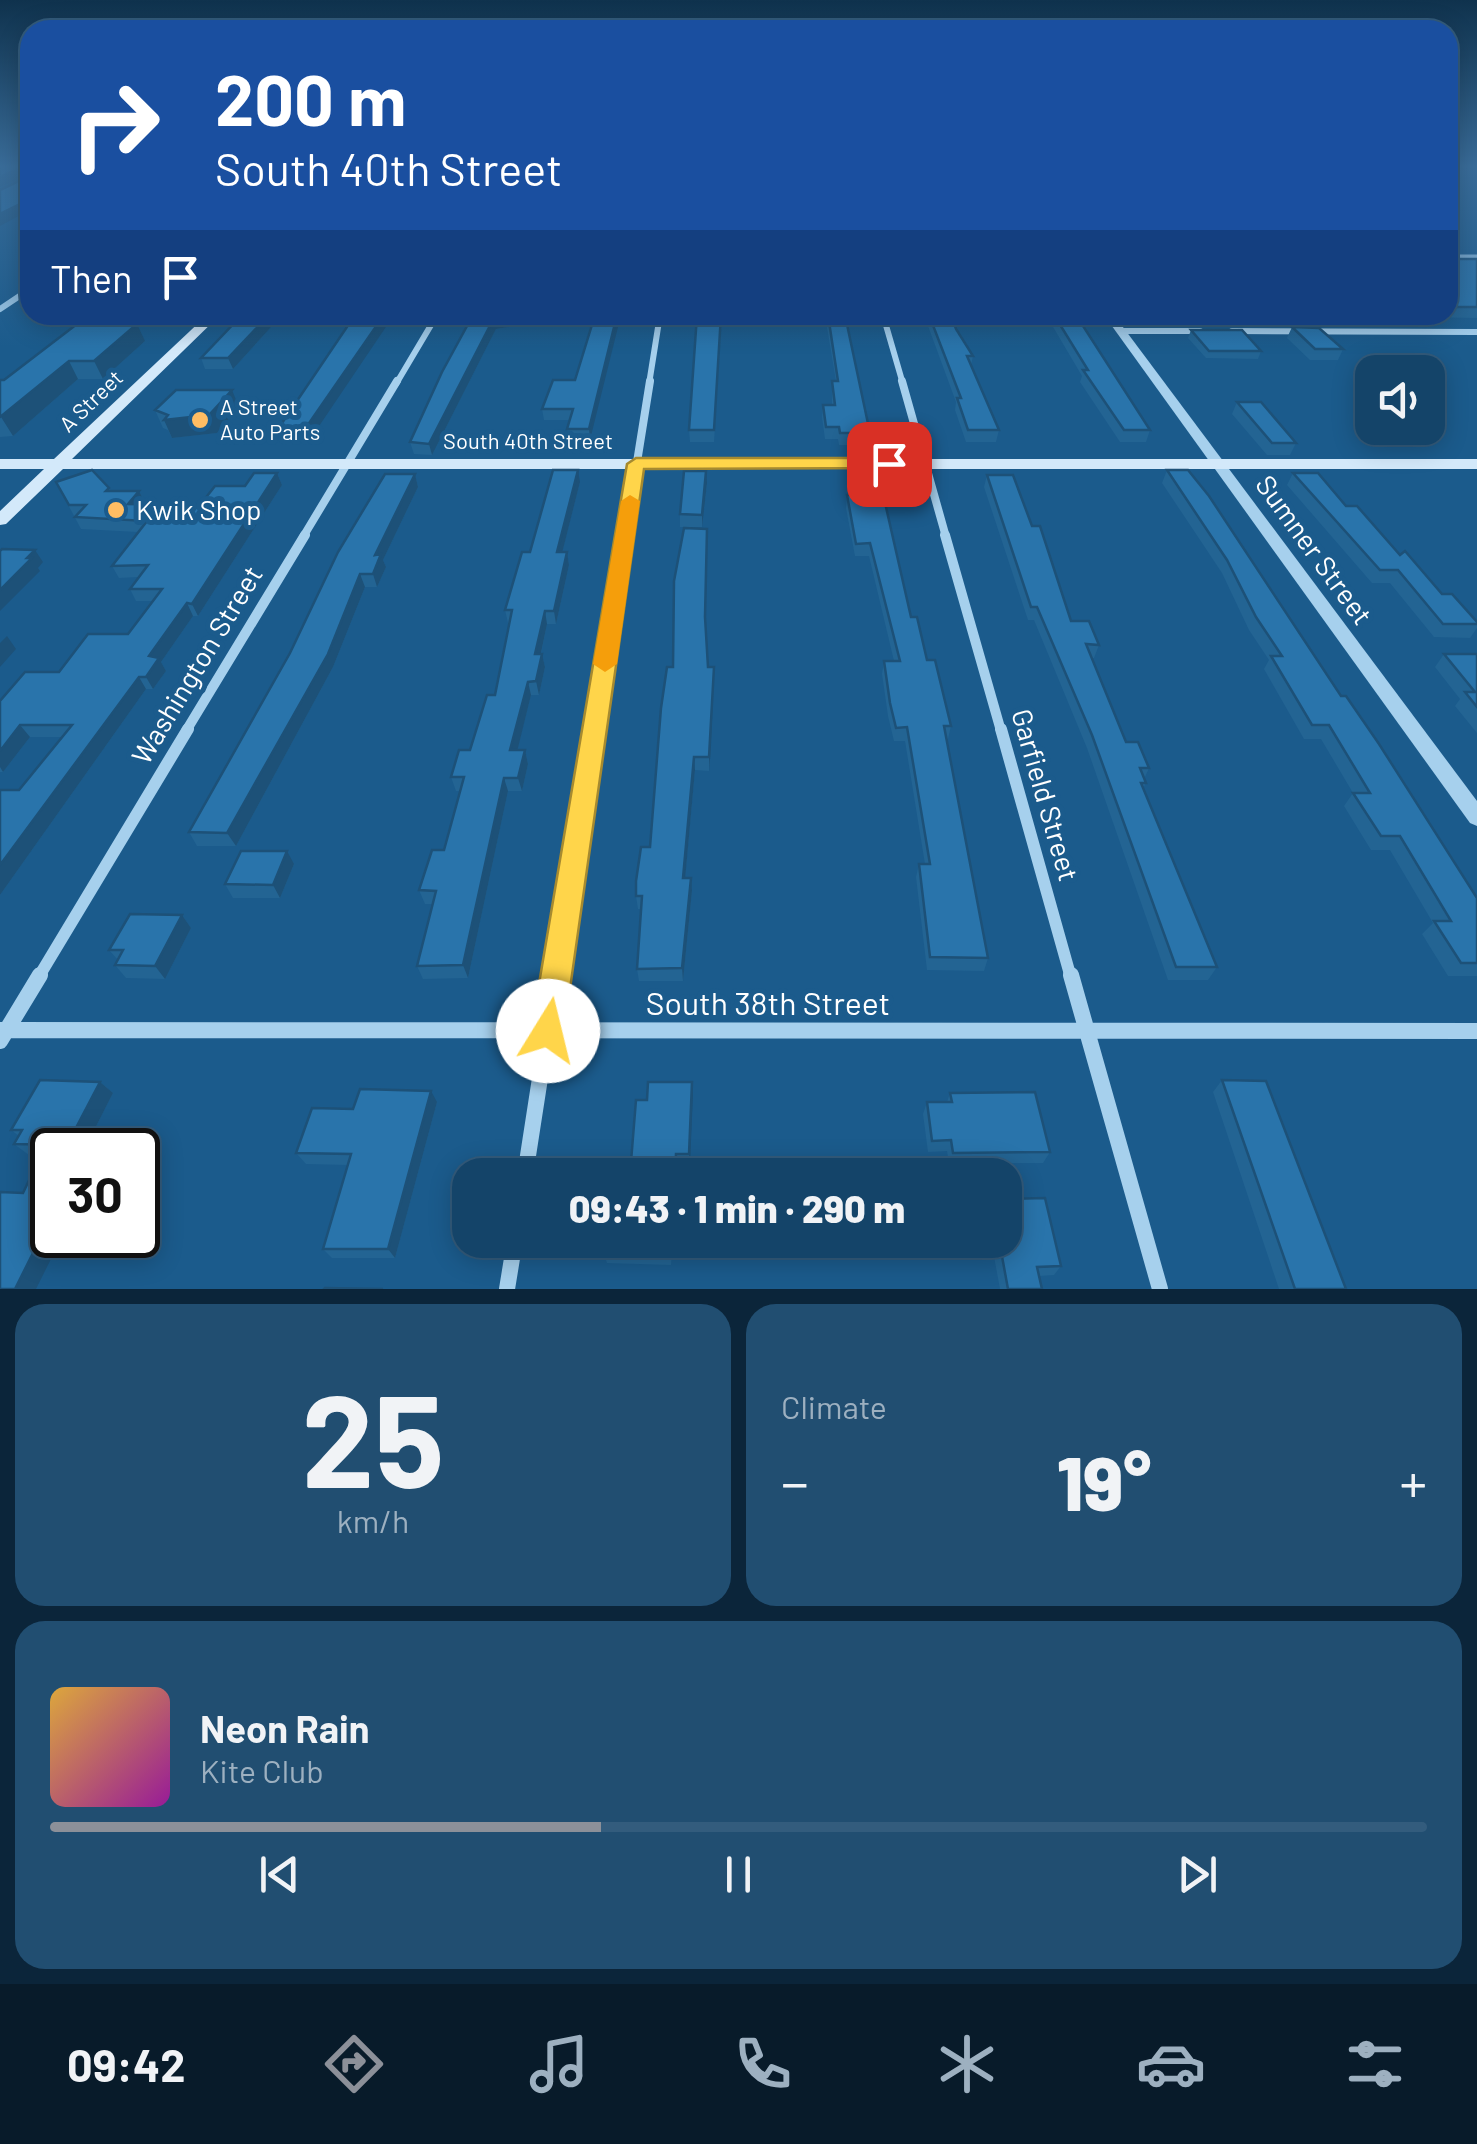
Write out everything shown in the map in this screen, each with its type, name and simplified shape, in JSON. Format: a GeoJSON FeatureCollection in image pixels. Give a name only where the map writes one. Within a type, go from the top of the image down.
{"type":"FeatureCollection","features":[{"type":"Feature","properties":{"kind":"main road","name":"A Street"},"geometry":{"type":"LineString","coordinates":[[0,520],[204,325]]}},
{"type":"Feature","properties":{"kind":"main road","name":"South 40th Street"},"geometry":{"type":"LineString","coordinates":[[0,464],[1477,464]]}},
{"type":"Feature","properties":{"kind":"street"},"geometry":{"type":"LineString","coordinates":[[1458,254],[1462,257]]}},
{"type":"Feature","properties":{"kind":"street"},"geometry":{"type":"LineString","coordinates":[[1458,257],[1477,257]]}},
{"type":"Feature","properties":{"kind":"street","name":"Washington Street"},"geometry":{"type":"LineString","coordinates":[[2,1034],[431,325]]}},
{"type":"Feature","properties":{"kind":"street"},"geometry":{"type":"LineString","coordinates":[[528,1158],[658,325]]}},
{"type":"Feature","properties":{"kind":"street","name":"Garfield Street"},"geometry":{"type":"LineString","coordinates":[[886,325],[1160,1289]]}},
{"type":"Feature","properties":{"kind":"street","name":"Sumner Street"},"geometry":{"type":"LineString","coordinates":[[1116,325],[1477,817]]}},
{"type":"Feature","properties":{"kind":"street"},"geometry":{"type":"LineString","coordinates":[[1120,331],[1477,332]]}},
{"type":"Feature","properties":{"kind":"street","name":"South 38th Street"},"geometry":{"type":"LineString","coordinates":[[2,1034],[1477,1031]]}},
{"type":"Feature","properties":{"kind":"street"},"geometry":{"type":"LineString","coordinates":[[507,1289],[512,1258]]}},
{"type":"Feature","properties":{"kind":"building"},"geometry":{"type":"Polygon","coordinates":[[[1458,259],[1477,259],[1477,307],[1458,307],[1458,259]]]}},
{"type":"Feature","properties":{"kind":"building"},"geometry":{"type":"Polygon","coordinates":[[[76,325],[136,325],[94,361],[69,361],[0,417],[0,380],[76,325]]]}},
{"type":"Feature","properties":{"kind":"building"},"geometry":{"type":"Polygon","coordinates":[[[232,325],[259,325],[228,358],[201,358],[232,325]]]}},
{"type":"Feature","properties":{"kind":"building"},"geometry":{"type":"Polygon","coordinates":[[[348,325],[377,325],[305,429],[278,429],[348,325]]]}},
{"type":"Feature","properties":{"kind":"building"},"geometry":{"type":"Polygon","coordinates":[[[468,325],[490,325],[429,444],[410,442],[468,325]]]}},
{"type":"Feature","properties":{"kind":"building"},"geometry":{"type":"Polygon","coordinates":[[[592,325],[615,325],[589,429],[567,429],[573,409],[542,409],[553,380],[575,380],[592,325]]]}},
{"type":"Feature","properties":{"kind":"building"},"geometry":{"type":"Polygon","coordinates":[[[696,325],[720,325],[714,430],[689,430],[696,325]]]}},
{"type":"Feature","properties":{"kind":"building"},"geometry":{"type":"Polygon","coordinates":[[[830,325],[847,325],[870,433],[840,433],[839,427],[826,427],[823,405],[835,405],[832,381],[838,381],[830,325]]]}},
{"type":"Feature","properties":{"kind":"building"},"geometry":{"type":"Polygon","coordinates":[[[933,325],[955,325],[973,356],[967,356],[999,430],[968,430],[957,398],[961,398],[933,325]]]}},
{"type":"Feature","properties":{"kind":"building"},"geometry":{"type":"Polygon","coordinates":[[[1060,325],[1082,325],[1150,430],[1124,430],[1083,370],[1088,370],[1060,325]]]}},
{"type":"Feature","properties":{"kind":"building"},"geometry":{"type":"Polygon","coordinates":[[[1292,327],[1319,328],[1343,349],[1315,349],[1292,327]]]}},
{"type":"Feature","properties":{"kind":"building"},"geometry":{"type":"Polygon","coordinates":[[[1191,330],[1242,330],[1261,351],[1209,351],[1191,330]]]}},
{"type":"Feature","properties":{"kind":"building"},"geometry":{"type":"Polygon","coordinates":[[[176,390],[232,390],[209,415],[164,420],[168,415],[155,410],[176,390]]]}},
{"type":"Feature","properties":{"kind":"building"},"geometry":{"type":"Polygon","coordinates":[[[1237,402],[1261,402],[1296,443],[1272,443],[1237,402]]]}},
{"type":"Feature","properties":{"kind":"building"},"geometry":{"type":"Polygon","coordinates":[[[92,470],[109,488],[106,491],[139,491],[128,504],[200,505],[215,486],[245,486],[254,473],[277,473],[192,604],[187,603],[149,656],[159,658],[146,677],[139,677],[0,865],[0,790],[19,790],[72,725],[20,725],[0,751],[0,701],[25,672],[59,672],[88,634],[128,634],[162,589],[130,589],[148,565],[112,566],[147,521],[75,517],[86,505],[69,505],[56,482],[92,470]]]}},
{"type":"Feature","properties":{"kind":"building"},"geometry":{"type":"Polygon","coordinates":[[[553,470],[578,470],[557,552],[567,552],[554,611],[545,611],[535,654],[542,654],[536,681],[528,682],[510,750],[525,750],[518,778],[504,778],[463,965],[417,966],[436,891],[419,890],[432,850],[444,850],[464,777],[451,777],[459,750],[470,750],[487,695],[495,695],[512,610],[505,610],[522,552],[530,552],[553,470]]]}},
{"type":"Feature","properties":{"kind":"building"},"geometry":{"type":"Polygon","coordinates":[[[1167,470],[1188,470],[1209,496],[1341,696],[1346,696],[1379,744],[1477,898],[1477,963],[1461,963],[1434,921],[1451,921],[1400,836],[1381,836],[1353,793],[1370,793],[1329,725],[1312,725],[1271,656],[1282,656],[1256,617],[1227,560],[1167,470]]]}},
{"type":"Feature","properties":{"kind":"building"},"geometry":{"type":"Polygon","coordinates":[[[684,471],[706,471],[702,515],[680,514],[684,471]]]}},
{"type":"Feature","properties":{"kind":"building"},"geometry":{"type":"Polygon","coordinates":[[[859,472],[878,472],[911,617],[917,617],[927,660],[935,660],[951,726],[944,726],[988,958],[930,957],[919,864],[930,864],[907,727],[896,728],[884,661],[900,661],[870,543],[856,544],[847,495],[864,495],[859,472]]]}},
{"type":"Feature","properties":{"kind":"building"},"geometry":{"type":"Polygon","coordinates":[[[1293,473],[1318,473],[1346,506],[1357,506],[1400,555],[1405,551],[1442,594],[1452,594],[1477,624],[1443,624],[1398,570],[1380,570],[1293,473]]]}},
{"type":"Feature","properties":{"kind":"building"},"geometry":{"type":"Polygon","coordinates":[[[385,474],[415,474],[375,555],[381,554],[373,574],[360,574],[328,654],[227,833],[189,832],[290,653],[338,552],[385,474]]]}},
{"type":"Feature","properties":{"kind":"building"},"geometry":{"type":"Polygon","coordinates":[[[987,475],[1013,475],[1032,526],[1040,526],[1071,621],[1089,621],[1099,645],[1086,644],[1126,742],[1138,742],[1149,768],[1140,768],[1146,783],[1141,783],[1217,967],[1176,967],[1092,735],[1037,607],[1031,607],[987,475]]]}},
{"type":"Feature","properties":{"kind":"building"},"geometry":{"type":"Polygon","coordinates":[[[684,528],[707,529],[705,617],[708,667],[714,667],[709,757],[694,757],[683,878],[691,878],[682,968],[637,969],[642,896],[636,896],[636,881],[641,847],[650,847],[661,708],[667,667],[673,667],[674,581],[684,528]]]}},
{"type":"Feature","properties":{"kind":"building"},"geometry":{"type":"Polygon","coordinates":[[[35,550],[27,558],[32,558],[0,590],[0,551],[35,550]]]}},
{"type":"Feature","properties":{"kind":"building"},"geometry":{"type":"Polygon","coordinates":[[[1444,654],[1477,654],[1477,707],[1465,692],[1475,692],[1444,654]]]}},
{"type":"Feature","properties":{"kind":"building"},"geometry":{"type":"Polygon","coordinates":[[[241,851],[287,851],[273,885],[225,884],[241,851]]]}},
{"type":"Feature","properties":{"kind":"building"},"geometry":{"type":"Polygon","coordinates":[[[130,914],[182,915],[155,966],[115,965],[123,950],[109,950],[130,914]]]}},
{"type":"Feature","properties":{"kind":"building"},"geometry":{"type":"Polygon","coordinates":[[[40,1080],[100,1082],[76,1128],[30,1128],[30,1144],[14,1144],[22,1130],[11,1130],[40,1080]]]}},
{"type":"Feature","properties":{"kind":"building"},"geometry":{"type":"Polygon","coordinates":[[[1222,1080],[1266,1081],[1346,1289],[1295,1289],[1222,1080]]]}},
{"type":"Feature","properties":{"kind":"building"},"geometry":{"type":"Polygon","coordinates":[[[648,1082],[692,1082],[689,1154],[676,1154],[676,1158],[631,1158],[636,1100],[647,1100],[648,1082]]]}},
{"type":"Feature","properties":{"kind":"building"},"geometry":{"type":"Polygon","coordinates":[[[360,1089],[431,1091],[388,1249],[323,1249],[351,1154],[296,1153],[312,1108],[353,1109],[360,1089]]]}},
{"type":"Feature","properties":{"kind":"building"},"geometry":{"type":"Polygon","coordinates":[[[1035,1092],[1050,1152],[953,1153],[951,1140],[932,1141],[927,1102],[952,1102],[950,1093],[1035,1092]]]}},
{"type":"Feature","properties":{"kind":"building"},"geometry":{"type":"Polygon","coordinates":[[[30,1178],[30,1258],[15,1289],[0,1289],[0,1192],[23,1193],[30,1178]]]}},
{"type":"Feature","properties":{"kind":"building"},"geometry":{"type":"Polygon","coordinates":[[[1045,1198],[1061,1266],[1037,1267],[1042,1289],[1008,1289],[1002,1258],[1022,1258],[1022,1199],[1045,1198]]]}},
{"type":"Feature","properties":{"kind":"slow traffic"},"geometry":{"type":"LineString","coordinates":[[605,664],[630,501]]}},
{"type":"Feature","properties":{"kind":"place","name":"A Street Auto Parts"},"geometry":{"type":"Point","coordinates":[200,420]}},
{"type":"Feature","properties":{"kind":"place","name":"Kwik Shop"},"geometry":{"type":"Point","coordinates":[116,510]}},
{"type":"Feature","properties":{"kind":"route"},"geometry":{"type":"LineString","coordinates":[[548,1031],[636,464],[889,464]]}}]}
